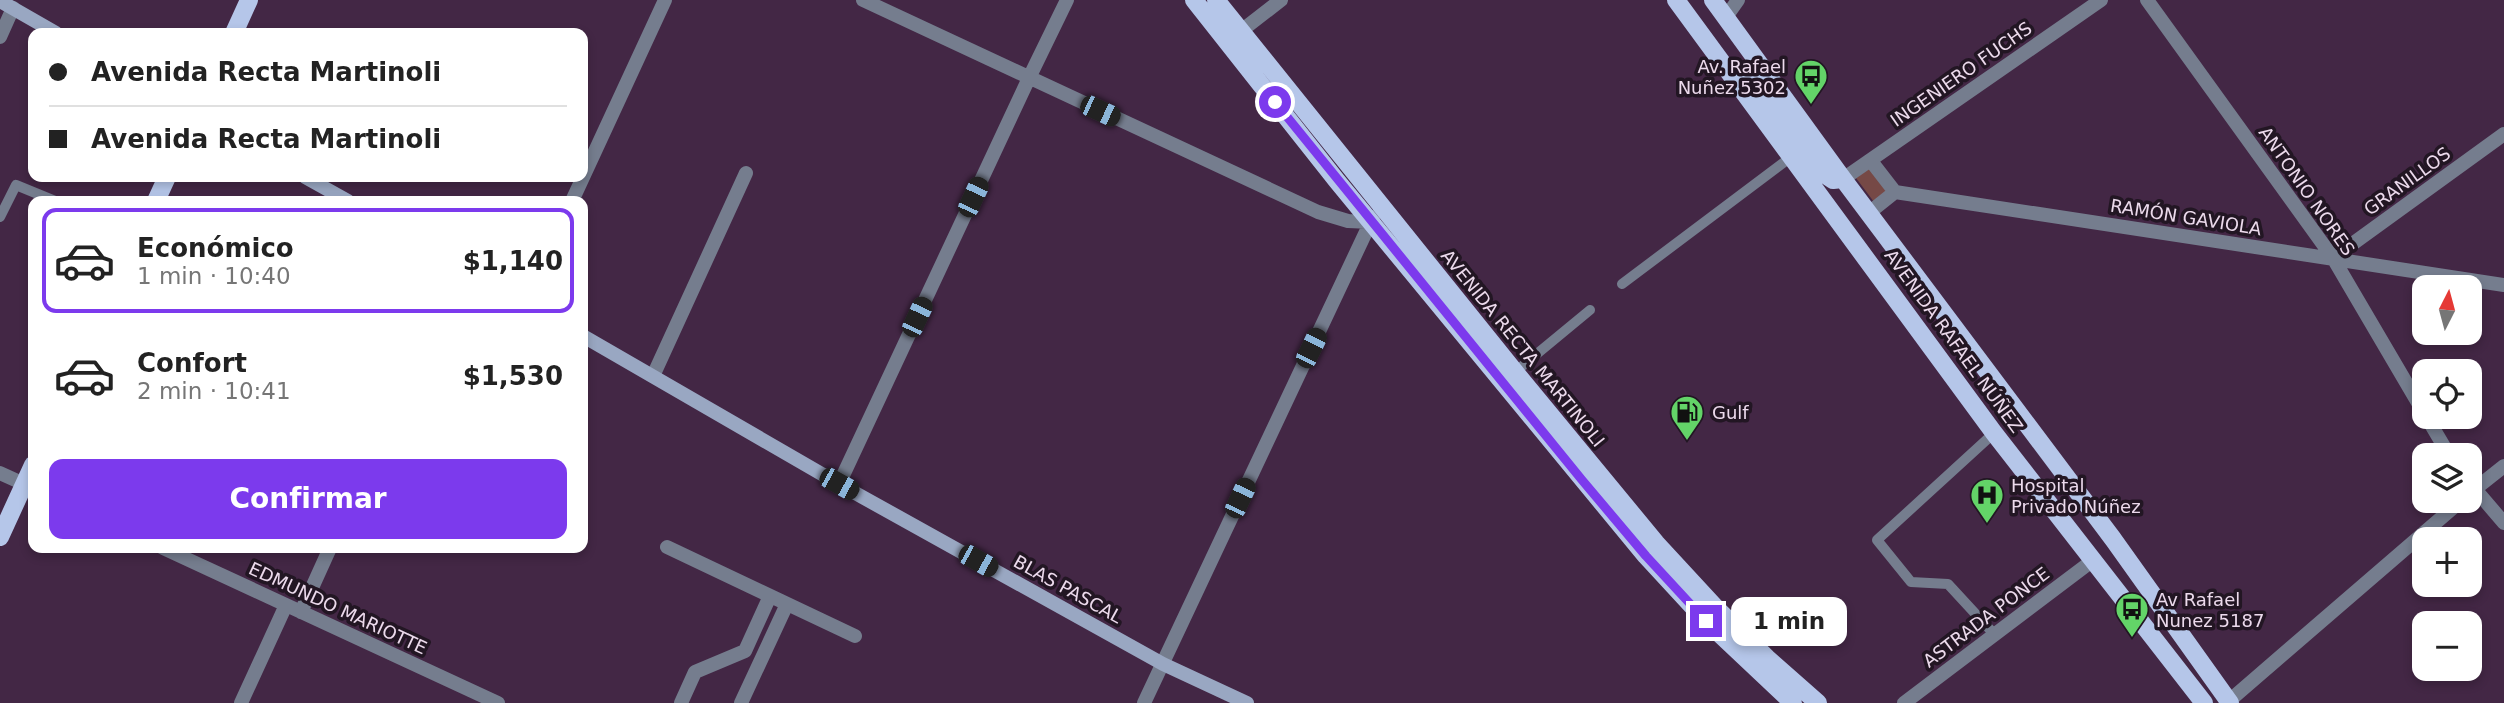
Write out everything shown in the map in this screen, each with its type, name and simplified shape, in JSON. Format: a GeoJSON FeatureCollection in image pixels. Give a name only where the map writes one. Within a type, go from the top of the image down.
{"type":"FeatureCollection","features":[{"type":"Feature","properties":{"kind":"main road"},"geometry":{"type":"LineString","coordinates":[[236,28],[249,0]]}},
{"type":"Feature","properties":{"kind":"main road"},"geometry":{"type":"LineString","coordinates":[[1194,0],[1371,222],[1646,556],[1706,621],[1793,703]]}},
{"type":"Feature","properties":{"kind":"main road","name":"AVENIDA RECTA MARTINOLI"},"geometry":{"type":"LineString","coordinates":[[1216,0],[1515,372],[1665,553],[1717,609],[1818,703]]}},
{"type":"Feature","properties":{"kind":"main road","name":"AVENIDA RAFAEL NÚÑEZ"},"geometry":{"type":"LineString","coordinates":[[1676,0],[1994,433],[2201,703]]}},
{"type":"Feature","properties":{"kind":"main road","name":"AVENIDA RAFAEL NÚÑEZ"},"geometry":{"type":"LineString","coordinates":[[1713,0],[2128,561],[2203,667],[2235,701]]}},
{"type":"Feature","properties":{"kind":"main road"},"geometry":{"type":"LineString","coordinates":[[6,4],[47,28]]}},
{"type":"Feature","properties":{"kind":"main road"},"geometry":{"type":"LineString","coordinates":[[1725,66],[1751,80],[1822,174],[1833,180],[1843,178]]}},
{"type":"Feature","properties":{"kind":"main road"},"geometry":{"type":"LineString","coordinates":[[314,182],[339,196]]}},
{"type":"Feature","properties":{"kind":"main road"},"geometry":{"type":"LineString","coordinates":[[1863,253],[1861,227],[1870,212]]}},
{"type":"Feature","properties":{"kind":"main road"},"geometry":{"type":"LineString","coordinates":[[1371,222],[1378,219],[1385,222],[1442,293],[1462,304]]}},
{"type":"Feature","properties":{"kind":"main road","name":"BLAS PASCAL"},"geometry":{"type":"LineString","coordinates":[[588,339],[839,484],[1163,664],[1247,703]]}},
{"type":"Feature","properties":{"kind":"main road"},"geometry":{"type":"LineString","coordinates":[[0,537],[28,488]]}},
{"type":"Feature","properties":{"kind":"street"},"geometry":{"type":"LineString","coordinates":[[588,167],[666,0]]}},
{"type":"Feature","properties":{"kind":"street"},"geometry":{"type":"LineString","coordinates":[[863,0],[1318,212],[1348,220],[1371,222]]}},
{"type":"Feature","properties":{"kind":"street"},"geometry":{"type":"LineString","coordinates":[[839,484],[1068,0]]}},
{"type":"Feature","properties":{"kind":"street"},"geometry":{"type":"LineString","coordinates":[[1241,31],[1281,0]]}},
{"type":"Feature","properties":{"kind":"street"},"geometry":{"type":"LineString","coordinates":[[1726,17],[1738,0]]}},
{"type":"Feature","properties":{"kind":"street","name":"INGENIERO FUCHS"},"geometry":{"type":"LineString","coordinates":[[1843,178],[2101,0]]}},
{"type":"Feature","properties":{"kind":"street","name":"ANTONIO NORES"},"geometry":{"type":"LineString","coordinates":[[2147,0],[2333,258],[2412,392]]}},
{"type":"Feature","properties":{"kind":"street"},"geometry":{"type":"LineString","coordinates":[[0,37],[6,4]]}},
{"type":"Feature","properties":{"kind":"street","name":"GRANILLOS"},"geometry":{"type":"LineString","coordinates":[[2333,258],[2504,134]]}},
{"type":"Feature","properties":{"kind":"street"},"geometry":{"type":"LineString","coordinates":[[1870,212],[1895,192],[1871,161]]}},
{"type":"Feature","properties":{"kind":"street"},"geometry":{"type":"LineString","coordinates":[[653,376],[746,173]]}},
{"type":"Feature","properties":{"kind":"street","name":"RAMÓN GAVIOLA"},"geometry":{"type":"LineString","coordinates":[[1895,192],[2504,285]]}},
{"type":"Feature","properties":{"kind":"street"},"geometry":{"type":"LineString","coordinates":[[1144,703],[1380,204]]}},
{"type":"Feature","properties":{"kind":"street"},"geometry":{"type":"LineString","coordinates":[[2482,481],[2504,466]]}},
{"type":"Feature","properties":{"kind":"street"},"geometry":{"type":"LineString","coordinates":[[0,473],[28,486]]}},
{"type":"Feature","properties":{"kind":"street"},"geometry":{"type":"LineString","coordinates":[[2482,500],[2504,523]]}},
{"type":"Feature","properties":{"kind":"street"},"geometry":{"type":"LineString","coordinates":[[2235,701],[2447,513]]}},
{"type":"Feature","properties":{"kind":"street"},"geometry":{"type":"LineString","coordinates":[[667,547],[855,636]]}},
{"type":"Feature","properties":{"kind":"street","name":"EDMUNDO MARIOTTE"},"geometry":{"type":"LineString","coordinates":[[174,553],[498,703]]}},
{"type":"Feature","properties":{"kind":"street"},"geometry":{"type":"LineString","coordinates":[[301,612],[328,553]]}},
{"type":"Feature","properties":{"kind":"street","name":"ASTRADA PONCE"},"geometry":{"type":"LineString","coordinates":[[1903,703],[2092,561]]}},
{"type":"Feature","properties":{"kind":"street"},"geometry":{"type":"LineString","coordinates":[[681,703],[695,672],[745,651],[770,596]]}},
{"type":"Feature","properties":{"kind":"street"},"geometry":{"type":"LineString","coordinates":[[241,703],[286,604]]}},
{"type":"Feature","properties":{"kind":"street"},"geometry":{"type":"LineString","coordinates":[[741,703],[787,604]]}},
{"type":"Feature","properties":{"kind":"street"},"geometry":{"type":"LineString","coordinates":[[745,651],[762,658]]}},
{"type":"Feature","properties":{"kind":"lane"},"geometry":{"type":"LineString","coordinates":[[1622,284],[1791,157]]}},
{"type":"Feature","properties":{"kind":"lane"},"geometry":{"type":"LineString","coordinates":[[0,217],[16,185],[43,196]]}},
{"type":"Feature","properties":{"kind":"lane"},"geometry":{"type":"LineString","coordinates":[[1515,372],[1590,310]]}},
{"type":"Feature","properties":{"kind":"lane"},"geometry":{"type":"LineString","coordinates":[[1994,433],[1877,540],[1911,582],[1948,584],[1995,635]]}},
{"type":"Feature","properties":{"kind":"shaded area"},"geometry":{"type":"Polygon","coordinates":[[[1872,166],[1890,189],[1874,202],[1856,178],[1872,166]]]}},
{"type":"Feature","properties":{"kind":"place","name":"Av. Rafael Nuñez 5302"},"geometry":{"type":"Point","coordinates":[1811,106]}},
{"type":"Feature","properties":{"kind":"place","name":"Gulf"},"geometry":{"type":"Point","coordinates":[1687,442]}},
{"type":"Feature","properties":{"kind":"place","name":"Hospital Privado Núñez"},"geometry":{"type":"Point","coordinates":[1987,525]}},
{"type":"Feature","properties":{"kind":"place","name":"Av Rafael Nunez 5187"},"geometry":{"type":"Point","coordinates":[2132,639]}},
{"type":"Feature","properties":{"kind":"route"},"geometry":{"type":"LineString","coordinates":[[1275,102],[1582,480],[1646,556],[1706,621]]}}]}
